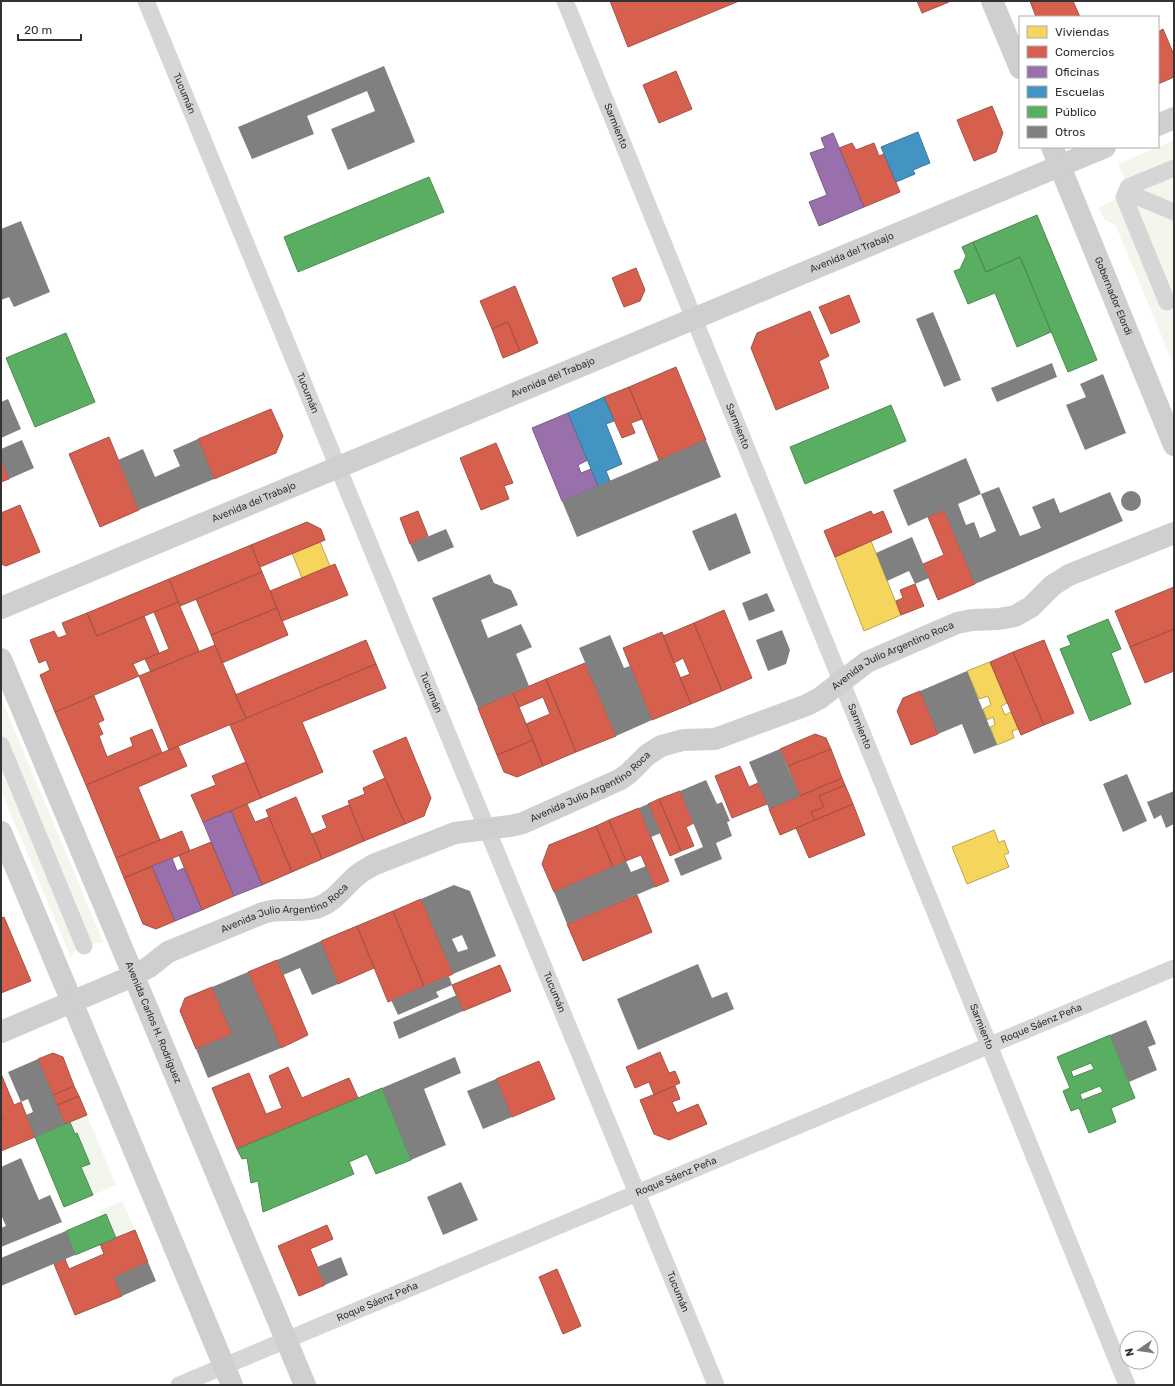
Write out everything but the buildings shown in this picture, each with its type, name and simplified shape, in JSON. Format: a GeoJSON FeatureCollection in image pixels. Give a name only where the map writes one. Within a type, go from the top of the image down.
{"type":"FeatureCollection","features":[{"type":"Feature","properties":{"kind":"street","name":"Tucumán"},"geometry":{"type":"LineString","coordinates":[[146,1],[716,1385]]}},
{"type":"Feature","properties":{"kind":"street","name":"Sarmiento"},"geometry":{"type":"LineString","coordinates":[[565,1],[1127,1385]]}},
{"type":"Feature","properties":{"kind":"street"},"geometry":{"type":"LineString","coordinates":[[992,1],[1019,66]]}},
{"type":"Feature","properties":{"kind":"street"},"geometry":{"type":"LineString","coordinates":[[1159,125],[1174,118]]}},
{"type":"Feature","properties":{"kind":"street","name":"Avenida del Trabajo"},"geometry":{"type":"LineString","coordinates":[[1,608],[694,319],[1056,156],[1100,148]]}},
{"type":"Feature","properties":{"kind":"street","name":"Gobernador Elordi"},"geometry":{"type":"LineString","coordinates":[[1056,156],[1174,445]]}},
{"type":"Feature","properties":{"kind":"street"},"geometry":{"type":"LineString","coordinates":[[1126,192],[1174,168]]}},
{"type":"Feature","properties":{"kind":"street"},"geometry":{"type":"LineString","coordinates":[[1126,192],[1174,212]]}},
{"type":"Feature","properties":{"kind":"street"},"geometry":{"type":"LineString","coordinates":[[1126,192],[1167,302]]}},
{"type":"Feature","properties":{"kind":"street","name":"Avenida Julio Argentino Roca"},"geometry":{"type":"LineString","coordinates":[[1,1032],[133,976],[149,968],[168,952],[269,911],[304,910],[320,906],[337,896],[361,872],[373,866],[451,835],[470,830],[510,826],[523,823],[611,784],[628,774],[643,758],[661,746],[683,740],[709,740],[721,737],[807,705],[820,698],[866,662],[948,626],[972,620],[999,620],[1015,616],[1035,603],[1053,585],[1063,578],[1174,533]]}},
{"type":"Feature","properties":{"kind":"street","name":"Avenida Carlos H. Rodríguez"},"geometry":{"type":"LineString","coordinates":[[1,659],[305,1385]]}},
{"type":"Feature","properties":{"kind":"street"},"geometry":{"type":"LineString","coordinates":[[1,745],[84,946]]}},
{"type":"Feature","properties":{"kind":"street"},"geometry":{"type":"LineString","coordinates":[[1,832],[228,1376]]}},
{"type":"Feature","properties":{"kind":"street","name":"Roque Sáenz Peña"},"geometry":{"type":"LineString","coordinates":[[179,1385],[228,1376],[286,1340],[1174,968]]}},
{"type":"Feature","properties":{"kind":"shaded area"},"geometry":{"type":"Polygon","coordinates":[[[1174,140],[1174,366],[1116,226],[1104,219],[1099,207],[1124,196],[1128,187],[1118,164],[1155,148],[1159,148],[1159,146],[1174,140]]]}},
{"type":"Feature","properties":{"kind":"shaded area"},"geometry":{"type":"Polygon","coordinates":[[[1,698],[104,944],[92,943],[86,945],[75,950],[71,958],[1,791],[1,698]]]}},
{"type":"Feature","properties":{"kind":"shaded area"},"geometry":{"type":"Polygon","coordinates":[[[87,1115],[116,1185],[93,1195],[81,1167],[89,1164],[77,1133],[75,1134],[70,1122],[87,1115]]]}},
{"type":"Feature","properties":{"kind":"shaded area"},"geometry":{"type":"Polygon","coordinates":[[[122,1201],[135,1230],[116,1238],[106,1215],[102,1216],[99,1211],[122,1201]]]}}]}
